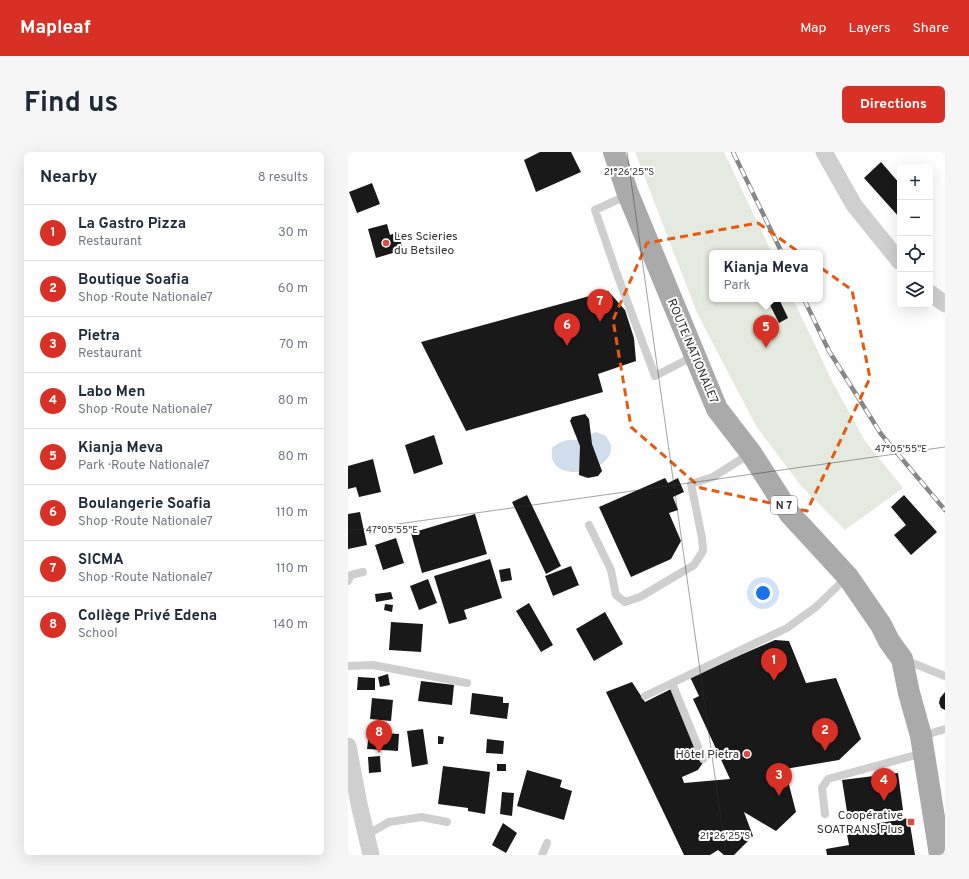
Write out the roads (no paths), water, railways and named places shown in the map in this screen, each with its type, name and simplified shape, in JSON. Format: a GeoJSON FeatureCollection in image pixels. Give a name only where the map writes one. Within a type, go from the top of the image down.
{"type":"FeatureCollection","features":[{"type":"Feature","properties":{"kind":"main road","name":"ROUTE NATIONALE7"},"geometry":{"type":"LineString","coordinates":[[614,152],[628,194],[717,409],[751,453],[790,514],[848,577],[902,659],[922,744],[940,855]]}},
{"type":"Feature","properties":{"kind":"street"},"geometry":{"type":"LineString","coordinates":[[824,152],[854,205],[897,258]]}},
{"type":"Feature","properties":{"kind":"street"},"geometry":{"type":"LineString","coordinates":[[933,295],[945,304]]}},
{"type":"Feature","properties":{"kind":"street"},"geometry":{"type":"LineString","coordinates":[[348,746],[371,855]]}},
{"type":"Feature","properties":{"kind":"lane"},"geometry":{"type":"LineString","coordinates":[[628,194],[596,210],[617,274],[655,376],[694,356]]}},
{"type":"Feature","properties":{"kind":"lane"},"geometry":{"type":"LineString","coordinates":[[589,525],[611,570],[616,595],[625,602],[640,597],[694,565],[703,551],[702,538],[691,484],[714,477],[751,453]]}},
{"type":"Feature","properties":{"kind":"lane"},"geometry":{"type":"LineString","coordinates":[[348,581],[351,575],[363,572]]}},
{"type":"Feature","properties":{"kind":"lane"},"geometry":{"type":"LineString","coordinates":[[645,696],[787,628],[816,607],[848,577]]}},
{"type":"Feature","properties":{"kind":"lane"},"geometry":{"type":"LineString","coordinates":[[902,659],[945,676]]}},
{"type":"Feature","properties":{"kind":"lane"},"geometry":{"type":"LineString","coordinates":[[348,666],[373,665],[467,683]]}},
{"type":"Feature","properties":{"kind":"lane"},"geometry":{"type":"LineString","coordinates":[[672,683],[703,759]]}},
{"type":"Feature","properties":{"kind":"lane"},"geometry":{"type":"LineString","coordinates":[[825,814],[822,788],[828,779],[922,744],[945,729]]}},
{"type":"Feature","properties":{"kind":"lane"},"geometry":{"type":"LineString","coordinates":[[366,835],[389,822],[422,817],[447,822]]}},
{"type":"Feature","properties":{"kind":"lane"},"geometry":{"type":"LineString","coordinates":[[542,855],[547,843]]}},
{"type":"Feature","properties":{"kind":"water"},"geometry":{"type":"Polygon","coordinates":[[[596,432],[606,436],[611,445],[610,454],[600,465],[592,469],[575,472],[566,471],[559,468],[554,463],[552,448],[567,440],[576,440],[596,432]]]}},
{"type":"Feature","properties":{"kind":"railway"},"geometry":{"type":"LineString","coordinates":[[733,152],[781,250]]}},
{"type":"Feature","properties":{"kind":"railway"},"geometry":{"type":"LineString","coordinates":[[805,302],[829,351],[881,434],[945,510]]}},
{"type":"Feature","properties":{"kind":"place","name":"Les Scieries du Betsileo"},"geometry":{"type":"Point","coordinates":[386,243]}},
{"type":"Feature","properties":{"kind":"place","name":"SICMA"},"geometry":{"type":"Point","coordinates":[600,322]}},
{"type":"Feature","properties":{"kind":"place","name":"Boulangerie Soafia"},"geometry":{"type":"Point","coordinates":[567,346]}},
{"type":"Feature","properties":{"kind":"place","name":"Kianja Meva"},"geometry":{"type":"Point","coordinates":[766,348]}},
{"type":"Feature","properties":{"kind":"place","name":"La Gastro Pizza"},"geometry":{"type":"Point","coordinates":[774,681]}},
{"type":"Feature","properties":{"kind":"place","name":"Boutique Soafia"},"geometry":{"type":"Point","coordinates":[825,751]}},
{"type":"Feature","properties":{"kind":"place","name":"Collège Privé Edena"},"geometry":{"type":"Point","coordinates":[379,753]}},
{"type":"Feature","properties":{"kind":"place","name":"Hôtel Pietra"},"geometry":{"type":"Point","coordinates":[747,754]}},
{"type":"Feature","properties":{"kind":"place","name":"Pietra"},"geometry":{"type":"Point","coordinates":[779,796]}},
{"type":"Feature","properties":{"kind":"place","name":"Labo Men"},"geometry":{"type":"Point","coordinates":[884,801]}},
{"type":"Feature","properties":{"kind":"place","name":"Coopérative SOATRANS Plus"},"geometry":{"type":"Point","coordinates":[911,822]}}]}
